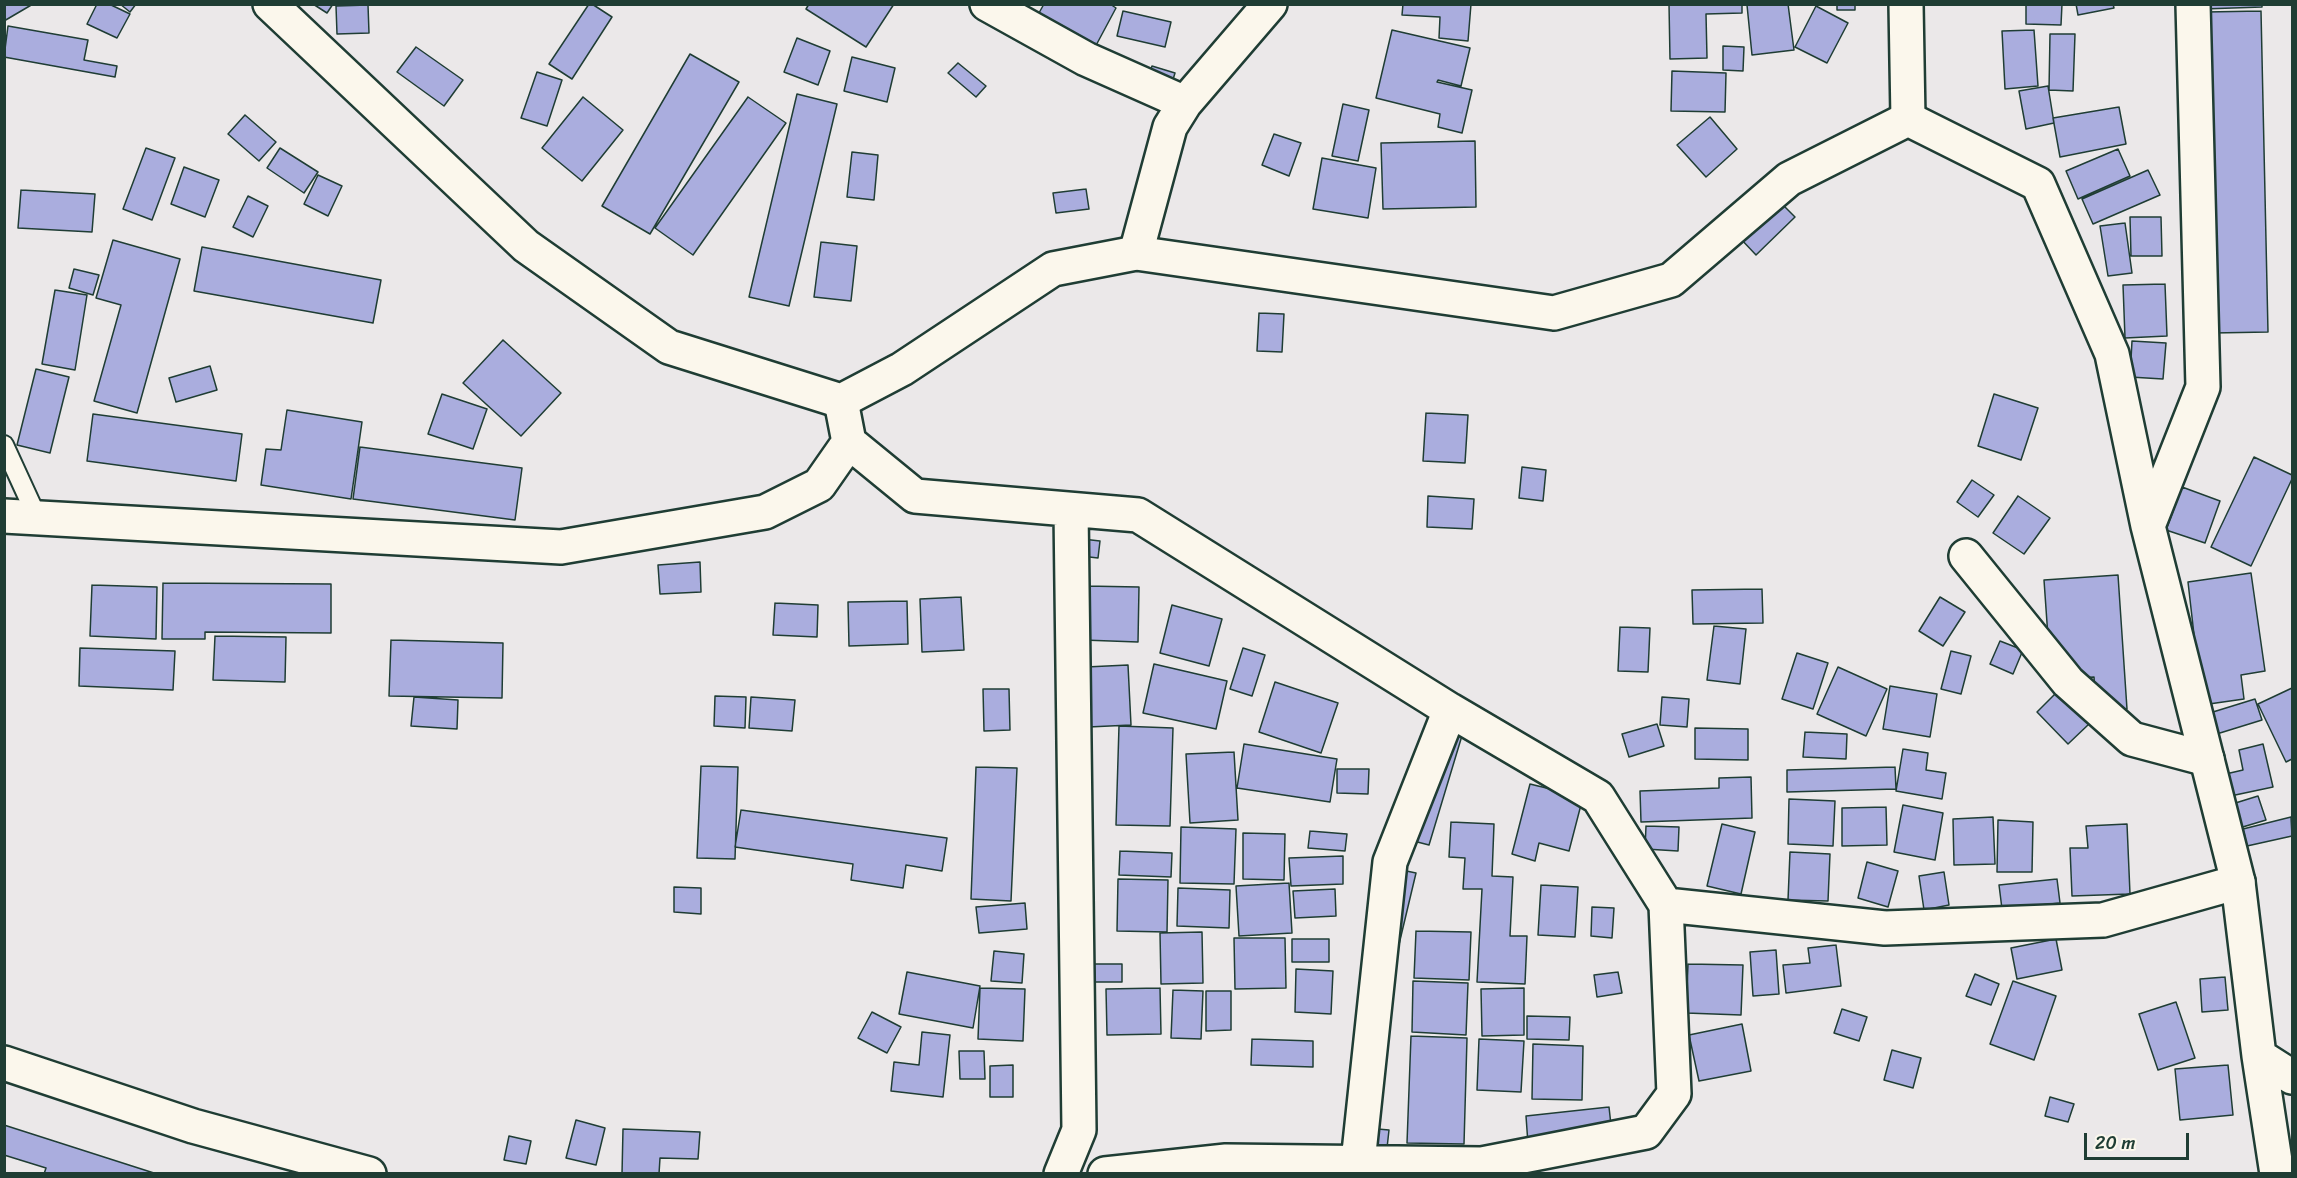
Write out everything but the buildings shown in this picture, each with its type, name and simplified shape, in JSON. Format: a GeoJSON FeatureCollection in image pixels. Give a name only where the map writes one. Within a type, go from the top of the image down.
{"type":"FeatureCollection","features":[{"type":"Feature","properties":{"kind":"street"},"geometry":{"type":"LineString","coordinates":[[270,4],[526,246],[669,347],[841,401],[902,369],[1053,269],[1136,254],[1554,313],[1671,280],[1789,179],[1908,119]]}},
{"type":"Feature","properties":{"kind":"street"},"geometry":{"type":"LineString","coordinates":[[987,4],[1086,59],[1185,103]]}},
{"type":"Feature","properties":{"kind":"street"},"geometry":{"type":"LineString","coordinates":[[1136,254],[1170,127],[1185,103],[1270,4]]}},
{"type":"Feature","properties":{"kind":"street"},"geometry":{"type":"LineString","coordinates":[[1906,4],[1908,119]]}},
{"type":"Feature","properties":{"kind":"street"},"geometry":{"type":"LineString","coordinates":[[2148,526],[2203,387],[2193,4]]}},
{"type":"Feature","properties":{"kind":"street"},"geometry":{"type":"LineString","coordinates":[[1908,119],[2038,184],[2112,354],[2148,526],[2238,882],[2259,1056],[2279,1173],[2292,1170]]}},
{"type":"Feature","properties":{"kind":"street"},"geometry":{"type":"LineString","coordinates":[[841,401],[849,442],[915,496],[1138,515],[1450,710],[1598,797],[1666,905],[1674,1094],[1646,1132],[1482,1164],[1226,1161],[1105,1173]]}},
{"type":"Feature","properties":{"kind":"street"},"geometry":{"type":"LineString","coordinates":[[4,516],[561,547],[765,512],[819,485],[849,442]]}},
{"type":"Feature","properties":{"kind":"street"},"geometry":{"type":"LineString","coordinates":[[1061,1173],[1079,1130],[1071,510]]}},
{"type":"Feature","properties":{"kind":"street"},"geometry":{"type":"LineString","coordinates":[[1966,556],[2068,682],[2132,739],[2207,759]]}},
{"type":"Feature","properties":{"kind":"street"},"geometry":{"type":"LineString","coordinates":[[1358,1162],[1390,862],[1450,710]]}},
{"type":"Feature","properties":{"kind":"street"},"geometry":{"type":"LineString","coordinates":[[1666,905],[1885,928],[2103,920],[2238,882]]}},
{"type":"Feature","properties":{"kind":"street"},"geometry":{"type":"LineString","coordinates":[[2259,1056],[2292,1077]]}},
{"type":"Feature","properties":{"kind":"street"},"geometry":{"type":"LineString","coordinates":[[4,1063],[193,1126],[369,1173]]}},
{"type":"Feature","properties":{"kind":"lane"},"geometry":{"type":"LineString","coordinates":[[4,446],[38,517]]}}]}
